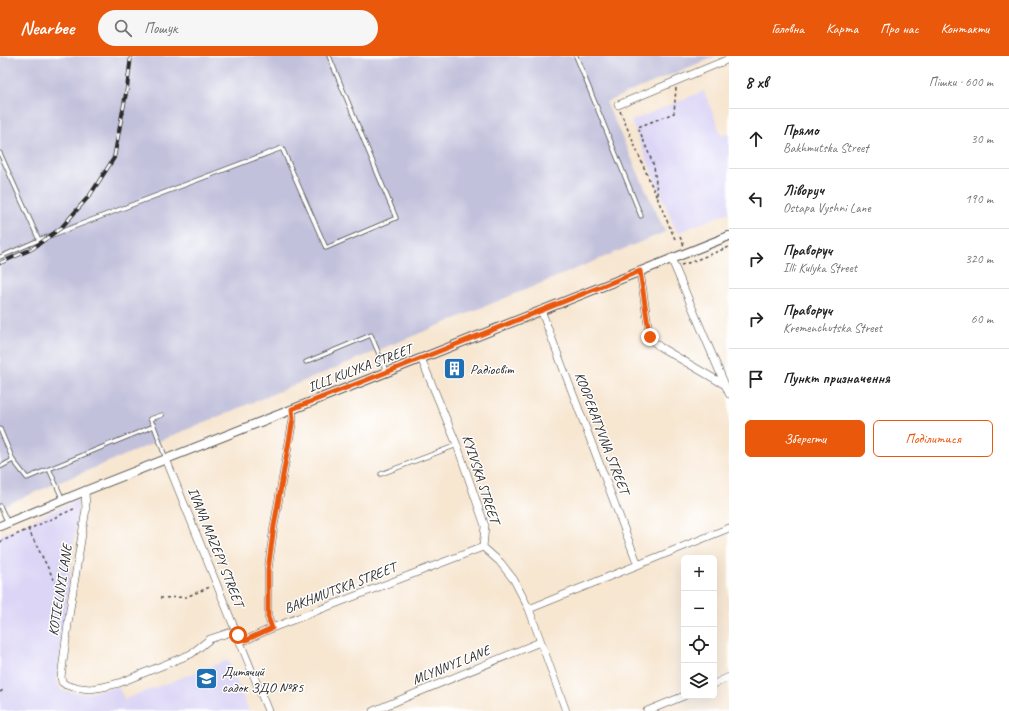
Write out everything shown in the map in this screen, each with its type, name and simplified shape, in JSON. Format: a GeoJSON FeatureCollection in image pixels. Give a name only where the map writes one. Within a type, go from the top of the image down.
{"type":"FeatureCollection","features":[{"type":"Feature","properties":{"kind":"street"},"geometry":{"type":"LineString","coordinates":[[618,105],[729,59]]}},
{"type":"Feature","properties":{"kind":"street","name":"ILLI KULYKA STREET"},"geometry":{"type":"LineString","coordinates":[[4,524],[729,236]]}},
{"type":"Feature","properties":{"kind":"street"},"geometry":{"type":"LineString","coordinates":[[671,258],[729,394]]}},
{"type":"Feature","properties":{"kind":"street"},"geometry":{"type":"LineString","coordinates":[[640,271],[650,337],[660,347],[725,385]]}},
{"type":"Feature","properties":{"kind":"street","name":"KOOPERATYVNA STREET"},"geometry":{"type":"LineString","coordinates":[[541,310],[638,565]]}},
{"type":"Feature","properties":{"kind":"street","name":"KYIVSKA STREET"},"geometry":{"type":"LineString","coordinates":[[421,358],[457,445],[485,526],[483,547]]}},
{"type":"Feature","properties":{"kind":"street"},"geometry":{"type":"LineString","coordinates":[[272,628],[268,617],[268,570],[274,526],[293,419],[292,409]]}},
{"type":"Feature","properties":{"kind":"street","name":"IVANA MAZEPY STREET"},"geometry":{"type":"LineString","coordinates":[[166,459],[268,711]]}},
{"type":"Feature","properties":{"kind":"street","name":"KOTIELNYI LANE"},"geometry":{"type":"LineString","coordinates":[[73,687],[62,682],[61,677],[86,509],[85,491]]}},
{"type":"Feature","properties":{"kind":"street"},"geometry":{"type":"LineString","coordinates":[[528,609],[729,528]]}},
{"type":"Feature","properties":{"kind":"street"},"geometry":{"type":"LineString","coordinates":[[483,547],[500,562],[514,580],[528,609],[566,711]]}},
{"type":"Feature","properties":{"kind":"street","name":"BAKHMUTSKA STREET"},"geometry":{"type":"LineString","coordinates":[[73,687],[90,689],[119,683],[191,654],[210,639],[231,632],[246,640],[272,628],[483,547]]}},
{"type":"Feature","properties":{"kind":"street","name":"MLYNNYI LANE"},"geometry":{"type":"LineString","coordinates":[[373,711],[540,642]]}},
{"type":"Feature","properties":{"kind":"street"},"geometry":{"type":"LineString","coordinates":[[717,683],[729,677]]}},
{"type":"Feature","properties":{"kind":"street"},"geometry":{"type":"LineString","coordinates":[[647,711],[681,697]]}},
{"type":"Feature","properties":{"kind":"lane"},"geometry":{"type":"LineString","coordinates":[[0,257],[39,240],[282,148],[326,248],[396,218],[329,56]]}},
{"type":"Feature","properties":{"kind":"lane"},"geometry":{"type":"LineString","coordinates":[[576,56],[641,216]]}},
{"type":"Feature","properties":{"kind":"lane"},"geometry":{"type":"LineString","coordinates":[[0,153],[39,240]]}},
{"type":"Feature","properties":{"kind":"lane"},"geometry":{"type":"LineString","coordinates":[[306,362],[371,335],[387,372]]}},
{"type":"Feature","properties":{"kind":"lane"},"geometry":{"type":"LineString","coordinates":[[162,415],[150,419],[166,459]]}},
{"type":"Feature","properties":{"kind":"lane"},"geometry":{"type":"LineString","coordinates":[[0,429],[13,460],[27,478],[154,426]]}},
{"type":"Feature","properties":{"kind":"lane"},"geometry":{"type":"LineString","coordinates":[[381,474],[457,445]]}},
{"type":"Feature","properties":{"kind":"lane"},"geometry":{"type":"LineString","coordinates":[[0,467],[13,460]]}},
{"type":"Feature","properties":{"kind":"lane"},"geometry":{"type":"LineString","coordinates":[[49,469],[63,500]]}},
{"type":"Feature","properties":{"kind":"lane"},"geometry":{"type":"LineString","coordinates":[[0,506],[4,524]]}},
{"type":"Feature","properties":{"kind":"path"},"geometry":{"type":"LineString","coordinates":[[658,200],[654,166],[638,127],[674,113],[677,80]]}},
{"type":"Feature","properties":{"kind":"path"},"geometry":{"type":"LineString","coordinates":[[618,105],[675,239]]}},
{"type":"Feature","properties":{"kind":"path"},"geometry":{"type":"LineString","coordinates":[[675,267],[729,247]]}},
{"type":"Feature","properties":{"kind":"path"},"geometry":{"type":"LineString","coordinates":[[0,542],[76,508]]}},
{"type":"Feature","properties":{"kind":"path"},"geometry":{"type":"LineString","coordinates":[[28,529],[70,609]]}},
{"type":"Feature","properties":{"kind":"path"},"geometry":{"type":"LineString","coordinates":[[160,598],[186,597],[217,584]]}},
{"type":"Feature","properties":{"kind":"path"},"geometry":{"type":"LineString","coordinates":[[0,692],[5,689]]}},
{"type":"Feature","properties":{"kind":"shaded area"},"geometry":{"type":"Polygon","coordinates":[[[0,56],[716,56],[606,102],[665,232],[0,507],[0,56]]]}},
{"type":"Feature","properties":{"kind":"shaded area"},"geometry":{"type":"Polygon","coordinates":[[[704,91],[722,136],[729,133],[729,212],[677,233],[631,121],[704,91]]]}},
{"type":"Feature","properties":{"kind":"shaded area"},"geometry":{"type":"Polygon","coordinates":[[[79,499],[57,682],[62,691],[89,693],[118,686],[128,707],[125,699],[228,660],[249,711],[0,711],[0,535],[79,499]]]}},
{"type":"Feature","properties":{"kind":"railway"},"geometry":{"type":"LineString","coordinates":[[0,263],[32,249],[61,228],[90,195],[114,158],[127,88],[131,56]]}},
{"type":"Feature","properties":{"kind":"place","name":"Радіосвіт"},"geometry":{"type":"Point","coordinates":[455,369]}},
{"type":"Feature","properties":{"kind":"place","name":"Дитячий садок ЗДО №85"},"geometry":{"type":"Point","coordinates":[207,679]}},
{"type":"Feature","properties":{"kind":"route"},"geometry":{"type":"LineString","coordinates":[[238,635],[246,640],[272,628],[268,617],[268,570],[274,526],[293,419],[292,409],[640,271],[650,337]]}}]}
